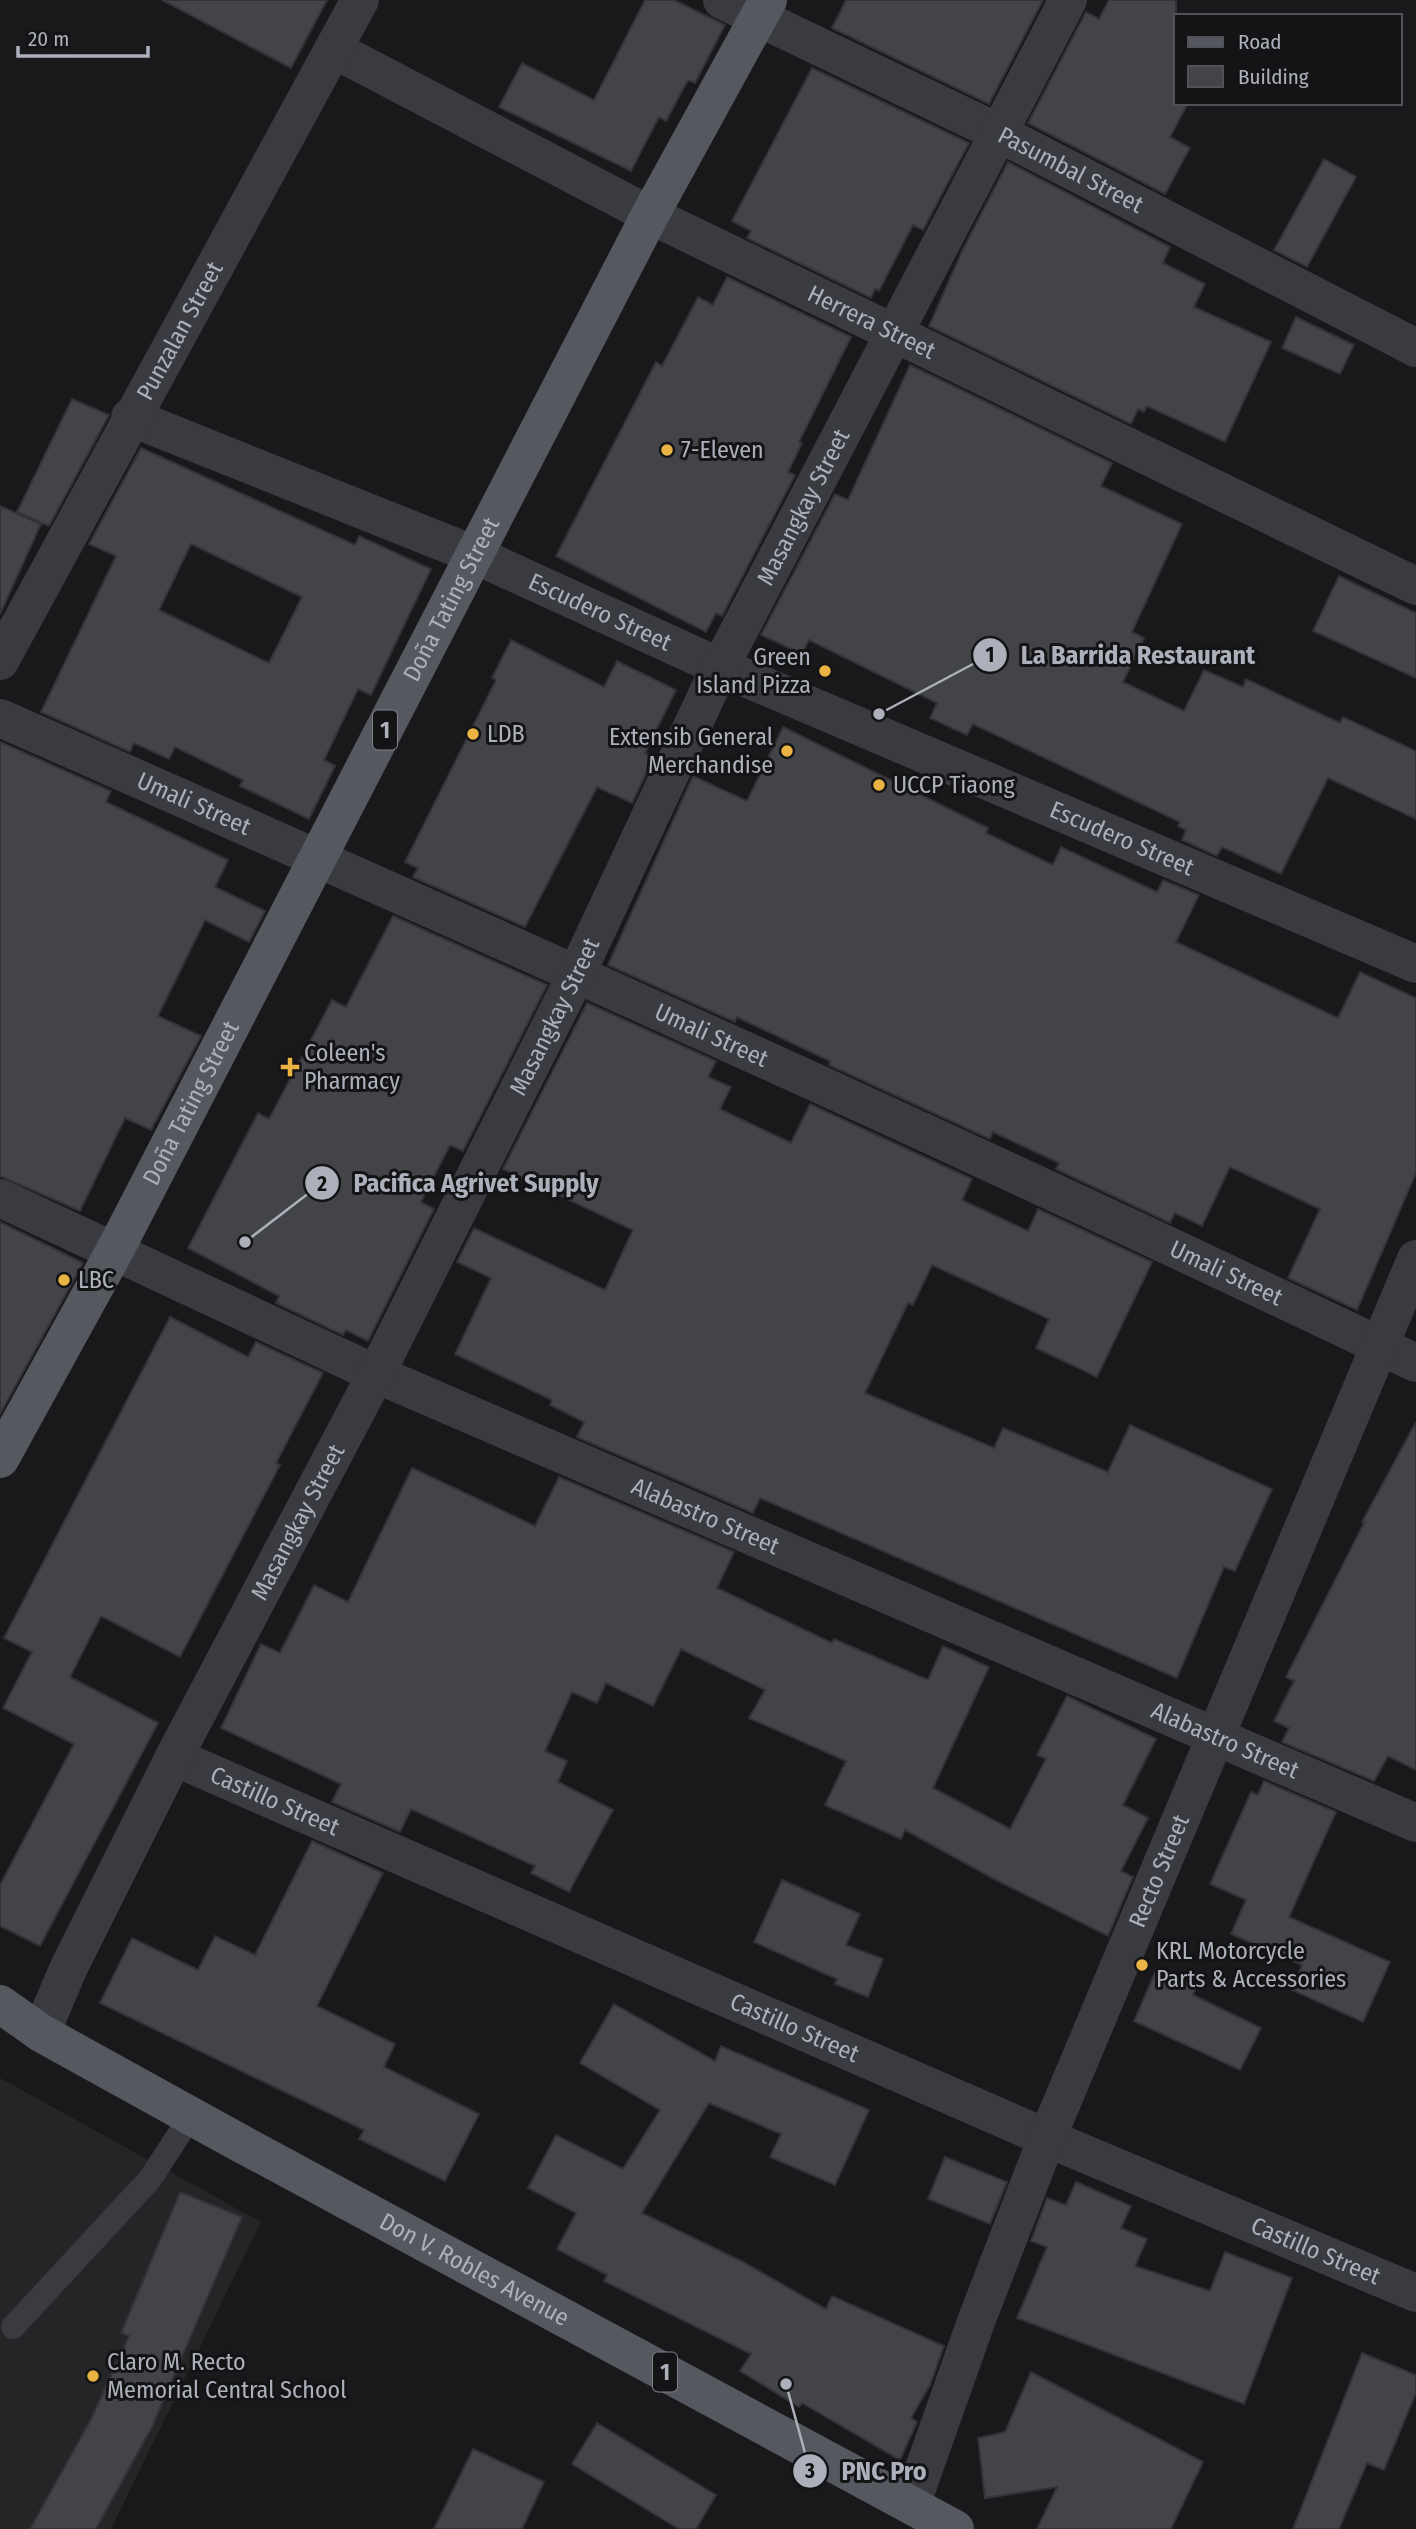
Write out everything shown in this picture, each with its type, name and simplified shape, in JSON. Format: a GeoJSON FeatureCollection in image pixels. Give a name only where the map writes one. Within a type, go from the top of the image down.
{"type":"FeatureCollection","features":[{"type":"Feature","properties":{"kind":"main road","name":"Doña Tating Street"},"geometry":{"type":"LineString","coordinates":[[0,1459],[114,1252],[650,215],[764,9]]}},
{"type":"Feature","properties":{"kind":"main road","name":"Don V. Robles Avenue"},"geometry":{"type":"LineString","coordinates":[[0,2004],[41,2033],[909,2517],[955,2529]]}},
{"type":"Feature","properties":{"kind":"street","name":"Punzalan Street"},"geometry":{"type":"LineString","coordinates":[[0,661],[360,0]]}},
{"type":"Feature","properties":{"kind":"street","name":"Pasumbal Street"},"geometry":{"type":"LineString","coordinates":[[722,0],[764,9],[1416,348]]}},
{"type":"Feature","properties":{"kind":"street","name":"Masangkay Street"},"geometry":{"type":"LineString","coordinates":[[41,2033],[69,1967],[174,1757],[376,1374],[576,975],[720,667],[1068,0]]}},
{"type":"Feature","properties":{"kind":"street","name":"Herrera Street"},"geometry":{"type":"LineString","coordinates":[[333,49],[650,215],[1416,586]]}},
{"type":"Feature","properties":{"kind":"street","name":"Escudero Street"},"geometry":{"type":"LineString","coordinates":[[130,418],[475,555],[720,667],[1416,964]]}},
{"type":"Feature","properties":{"kind":"street","name":"Umali Street"},"geometry":{"type":"LineString","coordinates":[[0,718],[318,858],[1014,1174],[1416,1363]]}},
{"type":"Feature","properties":{"kind":"street","name":"Alabastro Street"},"geometry":{"type":"LineString","coordinates":[[0,1198],[376,1374],[1416,1823]]}},
{"type":"Feature","properties":{"kind":"street","name":"Recto Street"},"geometry":{"type":"LineString","coordinates":[[909,2517],[977,2319],[1047,2138],[1416,1259]]}},
{"type":"Feature","properties":{"kind":"street","name":"Castillo Street"},"geometry":{"type":"LineString","coordinates":[[174,1757],[1047,2138],[1416,2293]]}},
{"type":"Feature","properties":{"kind":"lane"},"geometry":{"type":"LineString","coordinates":[[13,2327],[150,2179],[191,2116]]}},
{"type":"Feature","properties":{"kind":"shaded area","name":"Claro M. Recto Memorial Central School"},"geometry":{"type":"Polygon","coordinates":[[[0,2078],[261,2222],[111,2529],[0,2529],[0,2078]]]}},
{"type":"Feature","properties":{"kind":"building"},"geometry":{"type":"Polygon","coordinates":[[[162,0],[327,0],[291,68],[162,0]]]}},
{"type":"Feature","properties":{"kind":"building"},"geometry":{"type":"Polygon","coordinates":[[[645,0],[674,0],[725,25],[695,83],[688,80],[666,121],[659,117],[631,171],[499,107],[522,63],[594,100],[645,0]]]}},
{"type":"Feature","properties":{"kind":"building"},"geometry":{"type":"Polygon","coordinates":[[[846,0],[1043,0],[989,104],[832,28],[846,0]]]}},
{"type":"Feature","properties":{"kind":"building"},"geometry":{"type":"Polygon","coordinates":[[[1109,0],[1176,0],[1174,105],[1187,105],[1170,137],[1190,148],[1165,194],[1028,123],[1086,12],[1099,19],[1109,0]]]}},
{"type":"Feature","properties":{"kind":"building"},"geometry":{"type":"Polygon","coordinates":[[[812,68],[969,143],[923,230],[913,225],[879,291],[875,289],[871,298],[747,238],[751,231],[732,221],[812,68]]]}},
{"type":"Feature","properties":{"kind":"building"},"geometry":{"type":"Polygon","coordinates":[[[1324,159],[1356,177],[1307,267],[1274,250],[1324,159]]]}},
{"type":"Feature","properties":{"kind":"building"},"geometry":{"type":"Polygon","coordinates":[[[1008,162],[1170,247],[1163,263],[1205,284],[1194,307],[1271,342],[1225,442],[1147,406],[1144,412],[1138,409],[1131,424],[929,326],[963,249],[1008,162]]]}},
{"type":"Feature","properties":{"kind":"building"},"geometry":{"type":"Polygon","coordinates":[[[727,277],[851,337],[799,442],[802,443],[788,472],[795,475],[722,616],[716,613],[706,632],[556,556],[656,362],[662,366],[698,297],[713,305],[727,277]]]}},
{"type":"Feature","properties":{"kind":"building"},"geometry":{"type":"Polygon","coordinates":[[[1296,317],[1354,345],[1340,374],[1282,348],[1296,317]]]}},
{"type":"Feature","properties":{"kind":"building"},"geometry":{"type":"Polygon","coordinates":[[[910,365],[1112,463],[1101,486],[1182,524],[1132,632],[1144,638],[1123,682],[1184,711],[1204,670],[1243,687],[1246,679],[1340,723],[1343,717],[1416,751],[1416,819],[1328,778],[1281,874],[1222,847],[1217,856],[1182,840],[1186,830],[1178,826],[1180,822],[973,724],[967,735],[930,718],[937,703],[809,640],[802,654],[761,635],[835,494],[848,500],[910,365]]]}},
{"type":"Feature","properties":{"kind":"building"},"geometry":{"type":"Polygon","coordinates":[[[72,399],[109,415],[49,526],[17,512],[72,399]]]}},
{"type":"Feature","properties":{"kind":"building"},"geometry":{"type":"Polygon","coordinates":[[[141,448],[355,545],[359,536],[431,569],[371,695],[358,689],[324,760],[335,766],[309,819],[240,786],[243,780],[175,747],[169,759],[134,743],[130,752],[41,712],[116,556],[89,544],[141,448]],[[191,544],[159,610],[269,663],[302,597],[191,544]]]}},
{"type":"Feature","properties":{"kind":"building"},"geometry":{"type":"Polygon","coordinates":[[[0,506],[41,524],[0,614],[0,506]]]}},
{"type":"Feature","properties":{"kind":"building"},"geometry":{"type":"Polygon","coordinates":[[[1339,576],[1416,613],[1416,678],[1313,631],[1339,576]]]}},
{"type":"Feature","properties":{"kind":"building"},"geometry":{"type":"Polygon","coordinates":[[[511,640],[604,687],[617,661],[676,690],[645,753],[654,757],[632,803],[597,787],[525,927],[413,877],[418,868],[405,862],[496,680],[492,678],[511,640]]]}},
{"type":"Feature","properties":{"kind":"building"},"geometry":{"type":"Polygon","coordinates":[[[783,727],[988,828],[986,833],[1053,865],[1061,847],[1157,892],[1163,880],[1199,895],[1176,942],[1338,1018],[1360,972],[1416,998],[1416,1173],[1357,1310],[1288,1278],[1320,1209],[1230,1167],[1202,1226],[1175,1213],[1170,1223],[1056,1169],[1059,1163],[993,1132],[990,1139],[829,1065],[830,1061],[737,1017],[735,1022],[608,965],[693,776],[747,801],[783,727]]]}},
{"type":"Feature","properties":{"kind":"building"},"geometry":{"type":"Polygon","coordinates":[[[0,742],[111,791],[106,802],[228,860],[215,887],[265,911],[249,942],[205,920],[158,1016],[201,1036],[151,1130],[125,1118],[80,1211],[0,1176],[0,742]]]}},
{"type":"Feature","properties":{"kind":"building"},"geometry":{"type":"Polygon","coordinates":[[[393,916],[547,985],[463,1151],[450,1145],[421,1202],[434,1209],[368,1341],[346,1330],[343,1335],[276,1303],[279,1296],[188,1248],[258,1113],[269,1119],[332,1000],[346,1007],[393,916]]]}},
{"type":"Feature","properties":{"kind":"building"},"geometry":{"type":"Polygon","coordinates":[[[587,1003],[716,1061],[708,1077],[731,1087],[720,1109],[791,1143],[810,1104],[972,1179],[962,1200],[1028,1231],[1038,1209],[1152,1262],[1097,1377],[1036,1348],[1049,1319],[932,1265],[913,1305],[908,1303],[865,1393],[994,1448],[1003,1428],[1108,1472],[1130,1425],[1272,1489],[1235,1571],[1224,1567],[1177,1678],[760,1498],[753,1513],[577,1437],[584,1422],[550,1405],[552,1400],[455,1354],[491,1278],[457,1262],[474,1228],[605,1290],[633,1230],[503,1169],[587,1003]]]}},
{"type":"Feature","properties":{"kind":"building"},"geometry":{"type":"Polygon","coordinates":[[[0,1222],[83,1263],[0,1414],[0,1222]]]}},
{"type":"Feature","properties":{"kind":"building"},"geometry":{"type":"Polygon","coordinates":[[[170,1317],[248,1357],[256,1342],[323,1373],[276,1463],[280,1465],[180,1657],[101,1616],[70,1677],[158,1723],[40,1946],[0,1926],[0,1885],[74,1744],[3,1708],[32,1652],[4,1638],[170,1317]]]}},
{"type":"Feature","properties":{"kind":"building"},"geometry":{"type":"Polygon","coordinates":[[[1416,1422],[1416,1770],[1388,1756],[1374,1781],[1282,1742],[1289,1728],[1274,1721],[1294,1681],[1286,1677],[1364,1523],[1362,1522],[1416,1422]]]}},
{"type":"Feature","properties":{"kind":"building"},"geometry":{"type":"Polygon","coordinates":[[[412,1468],[535,1526],[559,1477],[734,1552],[717,1588],[832,1643],[834,1639],[928,1680],[943,1646],[989,1667],[933,1788],[1010,1829],[1046,1759],[1037,1755],[1067,1696],[1156,1739],[1123,1805],[1148,1818],[1121,1871],[1133,1877],[1108,1936],[996,1880],[905,1830],[901,1839],[825,1805],[846,1761],[749,1718],[765,1690],[681,1649],[653,1706],[606,1683],[597,1703],[572,1692],[545,1751],[567,1761],[558,1782],[613,1810],[569,1892],[531,1873],[535,1866],[411,1809],[400,1832],[332,1802],[341,1784],[221,1728],[261,1644],[280,1653],[314,1585],[348,1602],[412,1468]]]}},
{"type":"Feature","properties":{"kind":"building"},"geometry":{"type":"Polygon","coordinates":[[[1264,1781],[1336,1812],[1289,1917],[1390,1962],[1363,2022],[1292,1990],[1302,1965],[1231,1934],[1246,1900],[1210,1884],[1251,1792],[1258,1795],[1264,1781]]]}},
{"type":"Feature","properties":{"kind":"building"},"geometry":{"type":"Polygon","coordinates":[[[312,1841],[383,1873],[317,2006],[395,2044],[384,2067],[479,2114],[445,2181],[359,2139],[364,2130],[100,2003],[132,1938],[198,1970],[215,1936],[255,1955],[312,1841]]]}},
{"type":"Feature","properties":{"kind":"building"},"geometry":{"type":"Polygon","coordinates":[[[782,1880],[860,1914],[846,1945],[883,1959],[868,1997],[835,1984],[837,1979],[754,1942],[782,1880]]]}},
{"type":"Feature","properties":{"kind":"building"},"geometry":{"type":"Polygon","coordinates":[[[1157,1968],[1197,1985],[1193,1995],[1261,2028],[1240,2070],[1134,2021],[1157,1968]]]}},
{"type":"Feature","properties":{"kind":"building"},"geometry":{"type":"Polygon","coordinates":[[[614,2004],[715,2061],[721,2046],[869,2110],[835,2185],[770,2157],[781,2134],[709,2103],[642,2213],[741,2261],[826,2309],[832,2296],[944,2346],[930,2385],[911,2418],[917,2422],[900,2460],[802,2403],[799,2407],[740,2371],[751,2354],[604,2281],[607,2275],[557,2249],[576,2213],[528,2188],[556,2135],[623,2169],[660,2110],[580,2063],[614,2004]]]}},
{"type":"Feature","properties":{"kind":"building"},"geometry":{"type":"Polygon","coordinates":[[[945,2157],[1007,2182],[990,2224],[928,2199],[945,2157]]]}},
{"type":"Feature","properties":{"kind":"building"},"geometry":{"type":"Polygon","coordinates":[[[1076,2182],[1131,2206],[1121,2228],[1147,2239],[1135,2266],[1210,2291],[1225,2252],[1292,2278],[1244,2404],[1017,2318],[1047,2247],[1031,2241],[1047,2198],[1066,2205],[1076,2182]]]}},
{"type":"Feature","properties":{"kind":"building"},"geometry":{"type":"Polygon","coordinates":[[[180,2192],[242,2217],[152,2427],[96,2529],[30,2529],[90,2421],[129,2336],[121,2333],[180,2192]]]}},
{"type":"Feature","properties":{"kind":"building"},"geometry":{"type":"Polygon","coordinates":[[[1362,2353],[1416,2375],[1416,2393],[1384,2470],[1367,2463],[1339,2529],[1293,2529],[1362,2353]]]}},
{"type":"Feature","properties":{"kind":"building"},"geometry":{"type":"Polygon","coordinates":[[[1031,2372],[1203,2462],[1171,2529],[1037,2529],[1057,2487],[985,2498],[978,2438],[1005,2432],[1031,2372]]]}},
{"type":"Feature","properties":{"kind":"building"},"geometry":{"type":"Polygon","coordinates":[[[597,2423],[716,2495],[696,2529],[679,2529],[572,2464],[597,2423]]]}},
{"type":"Feature","properties":{"kind":"building"},"geometry":{"type":"Polygon","coordinates":[[[473,2449],[544,2482],[522,2529],[434,2529],[473,2449]]]}},
{"type":"Feature","properties":{"kind":"place","name":"7-Eleven"},"geometry":{"type":"Point","coordinates":[667,450]}},
{"type":"Feature","properties":{"kind":"place","name":"Green Island Pizza"},"geometry":{"type":"Point","coordinates":[825,671]}},
{"type":"Feature","properties":{"kind":"place","name":"La Barrida Restaurant"},"geometry":{"type":"Point","coordinates":[879,714]}},
{"type":"Feature","properties":{"kind":"place","name":"LDB"},"geometry":{"type":"Point","coordinates":[473,734]}},
{"type":"Feature","properties":{"kind":"place","name":"Extensib General Merchandise"},"geometry":{"type":"Point","coordinates":[787,751]}},
{"type":"Feature","properties":{"kind":"place","name":"UCCP Tiaong"},"geometry":{"type":"Point","coordinates":[879,785]}},
{"type":"Feature","properties":{"kind":"place","name":"Coleen's Pharmacy"},"geometry":{"type":"Point","coordinates":[290,1067]}},
{"type":"Feature","properties":{"kind":"place","name":"Pacifica Agrivet Supply"},"geometry":{"type":"Point","coordinates":[245,1242]}},
{"type":"Feature","properties":{"kind":"place","name":"LBC"},"geometry":{"type":"Point","coordinates":[64,1280]}},
{"type":"Feature","properties":{"kind":"place","name":"KRL Motorcycle Parts & Accessories"},"geometry":{"type":"Point","coordinates":[1142,1965]}},
{"type":"Feature","properties":{"kind":"place","name":"Claro M. Recto Memorial Central School"},"geometry":{"type":"Point","coordinates":[93,2376]}},
{"type":"Feature","properties":{"kind":"place","name":"PNC Pro"},"geometry":{"type":"Point","coordinates":[786,2384]}}]}
